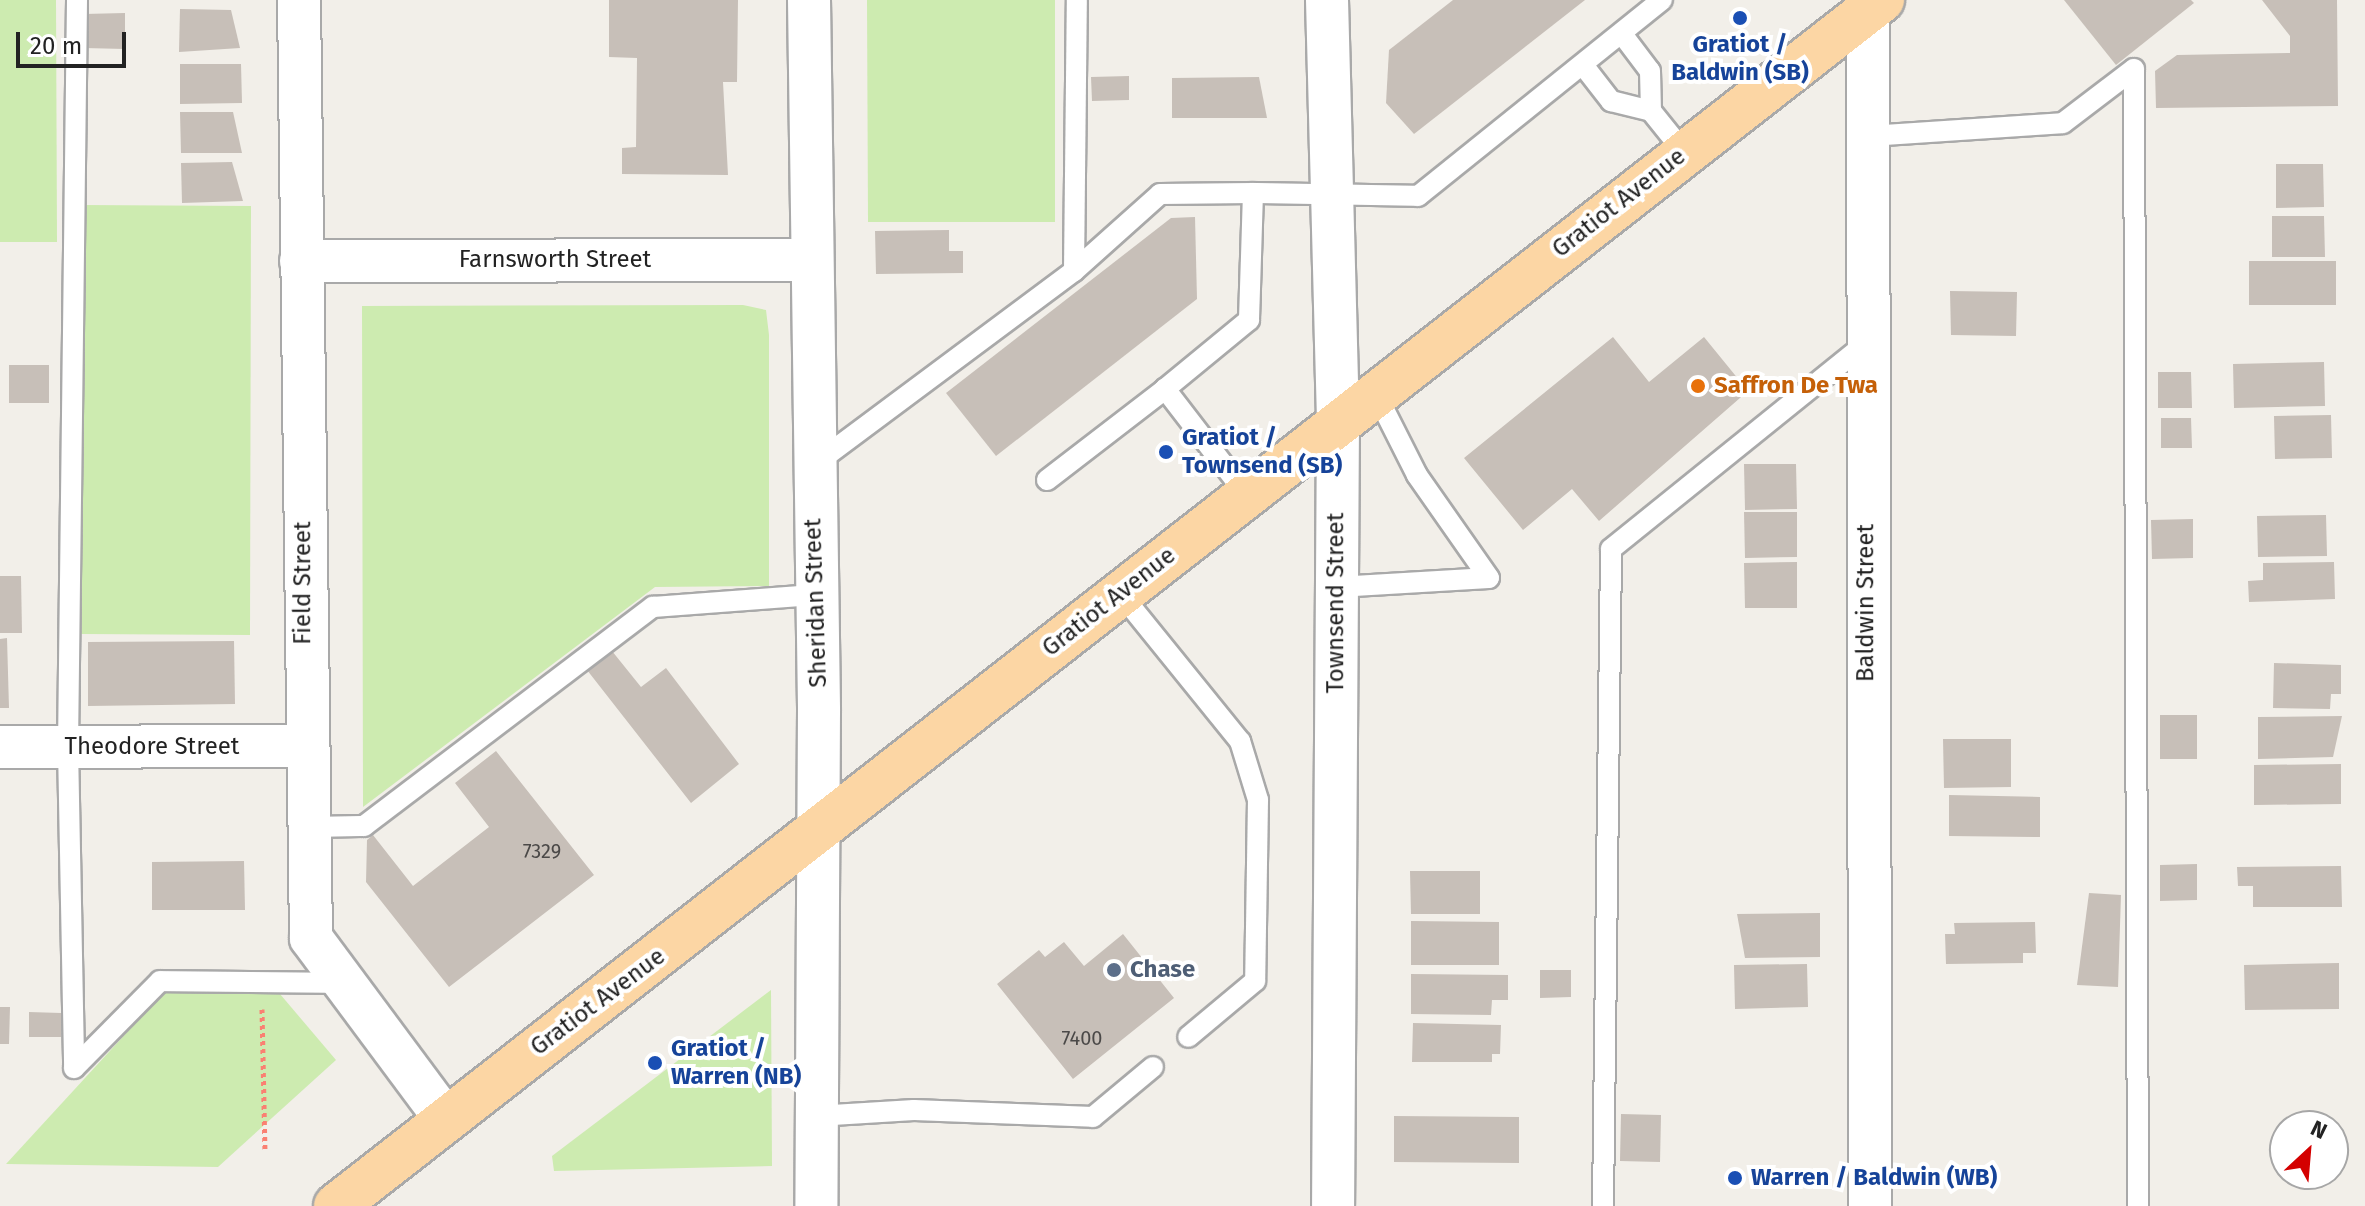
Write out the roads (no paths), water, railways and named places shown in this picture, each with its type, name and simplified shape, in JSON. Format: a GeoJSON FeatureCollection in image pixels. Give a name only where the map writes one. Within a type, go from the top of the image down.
{"type":"FeatureCollection","features":[{"type":"Feature","properties":{"kind":"main road","name":"Gratiot Avenue"},"geometry":{"type":"LineString","coordinates":[[336,1206],[816,834],[1872,4]]}},
{"type":"Feature","properties":{"kind":"street","name":"Field Street"},"geometry":{"type":"LineString","coordinates":[[299,0],[304,746],[311,938],[341,983],[446,1120]]}},
{"type":"Feature","properties":{"kind":"street","name":"Sheridan Street"},"geometry":{"type":"LineString","coordinates":[[809,0],[816,1206]]}},
{"type":"Feature","properties":{"kind":"street","name":"Townsend Street"},"geometry":{"type":"LineString","coordinates":[[1327,0],[1329,196],[1338,421],[1333,1206]]}},
{"type":"Feature","properties":{"kind":"street","name":"Baldwin Street"},"geometry":{"type":"LineString","coordinates":[[1870,1206],[1865,344],[1872,4]]}},
{"type":"Feature","properties":{"kind":"street","name":"Farnsworth Street"},"geometry":{"type":"LineString","coordinates":[[301,261],[810,260]]}},
{"type":"Feature","properties":{"kind":"street","name":"Theodore Street"},"geometry":{"type":"LineString","coordinates":[[0,747],[304,746]]}},
{"type":"Feature","properties":{"kind":"lane"},"geometry":{"type":"LineString","coordinates":[[77,0],[68,747],[74,1068],[160,981],[341,983]]}},
{"type":"Feature","properties":{"kind":"lane"},"geometry":{"type":"LineString","coordinates":[[1074,271],[1077,0]]}},
{"type":"Feature","properties":{"kind":"lane"},"geometry":{"type":"LineString","coordinates":[[812,466],[1074,271],[1160,194],[1418,196],[1662,0]]}},
{"type":"Feature","properties":{"kind":"lane"},"geometry":{"type":"LineString","coordinates":[[1622,34],[1650,71],[1651,111]]}},
{"type":"Feature","properties":{"kind":"lane"},"geometry":{"type":"LineString","coordinates":[[1583,65],[1611,101],[1651,111],[1684,152]]}},
{"type":"Feature","properties":{"kind":"lane"},"geometry":{"type":"LineString","coordinates":[[1868,136],[2063,123],[2134,69],[2138,1206]]}},
{"type":"Feature","properties":{"kind":"lane"},"geometry":{"type":"LineString","coordinates":[[1047,480],[1243,332],[1249,320],[1253,193]]}},
{"type":"Feature","properties":{"kind":"lane"},"geometry":{"type":"LineString","coordinates":[[1603,1206],[1611,549],[1865,344]]}},
{"type":"Feature","properties":{"kind":"lane"},"geometry":{"type":"LineString","coordinates":[[1165,389],[1246,494]]}},
{"type":"Feature","properties":{"kind":"lane"},"geometry":{"type":"LineString","coordinates":[[1337,587],[1489,578],[1417,475],[1375,392]]}},
{"type":"Feature","properties":{"kind":"lane"},"geometry":{"type":"LineString","coordinates":[[1120,593],[1240,741],[1258,800],[1255,981],[1188,1037]]}},
{"type":"Feature","properties":{"kind":"lane"},"geometry":{"type":"LineString","coordinates":[[308,827],[364,826],[653,607],[814,595]]}},
{"type":"Feature","properties":{"kind":"lane"},"geometry":{"type":"LineString","coordinates":[[816,1116],[914,1110],[1093,1117],[1153,1067]]}},
{"type":"Feature","properties":{"kind":"place","name":"Gratiot / Baldwin (SB)"},"geometry":{"type":"Point","coordinates":[1740,18]}},
{"type":"Feature","properties":{"kind":"place","name":"Saffron De Twa"},"geometry":{"type":"Point","coordinates":[1698,386]}},
{"type":"Feature","properties":{"kind":"place","name":"Gratiot / Townsend (SB)"},"geometry":{"type":"Point","coordinates":[1166,452]}},
{"type":"Feature","properties":{"kind":"place","name":"Chase"},"geometry":{"type":"Point","coordinates":[1114,970]}},
{"type":"Feature","properties":{"kind":"place","name":"Gratiot / Warren (NB)"},"geometry":{"type":"Point","coordinates":[655,1063]}},
{"type":"Feature","properties":{"kind":"place","name":"Warren / Baldwin (WB)"},"geometry":{"type":"Point","coordinates":[1735,1178]}}]}
